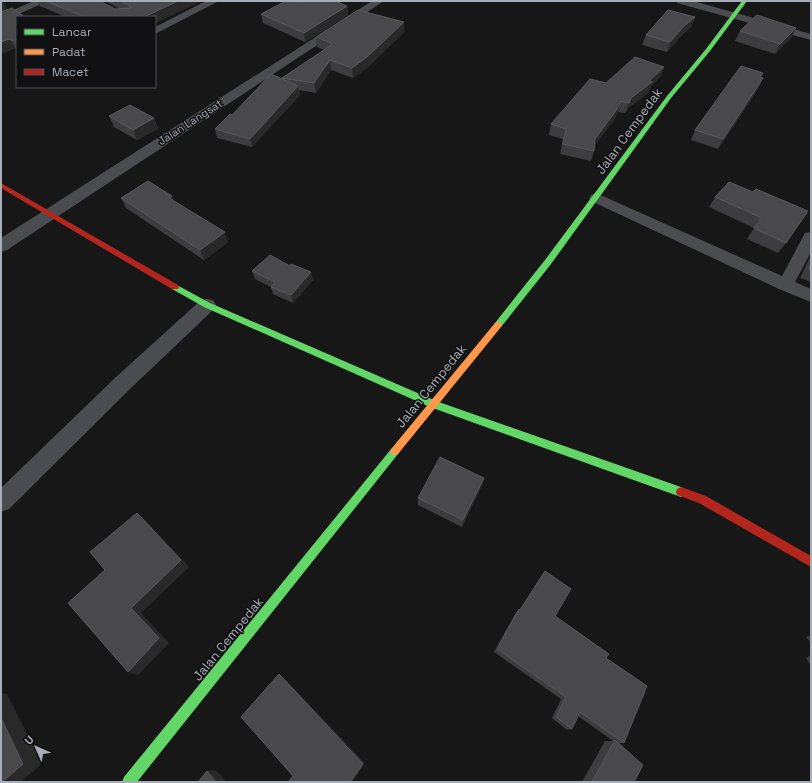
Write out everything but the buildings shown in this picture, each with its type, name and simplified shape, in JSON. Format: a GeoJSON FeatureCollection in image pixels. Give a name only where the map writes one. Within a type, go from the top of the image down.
{"type":"FeatureCollection","features":[{"type":"Feature","properties":{"kind":"street"},"geometry":{"type":"LineString","coordinates":[[1,19],[43,1]]}},
{"type":"Feature","properties":{"kind":"street"},"geometry":{"type":"LineString","coordinates":[[156,30],[214,1]]}},
{"type":"Feature","properties":{"kind":"street","name":"Jalan Langsat"},"geometry":{"type":"LineString","coordinates":[[1,246],[265,73],[380,1]]}},
{"type":"Feature","properties":{"kind":"street"},"geometry":{"type":"LineString","coordinates":[[681,1],[811,37]]}},
{"type":"Feature","properties":{"kind":"street","name":"Jalan Cempedak"},"geometry":{"type":"LineString","coordinates":[[129,782],[548,262],[669,97],[745,1]]}},
{"type":"Feature","properties":{"kind":"street"},"geometry":{"type":"LineString","coordinates":[[1,185],[207,305],[433,404],[702,499],[811,562]]}},
{"type":"Feature","properties":{"kind":"street"},"geometry":{"type":"LineString","coordinates":[[596,198],[811,296]]}},
{"type":"Feature","properties":{"kind":"street"},"geometry":{"type":"LineString","coordinates":[[785,285],[811,237]]}},
{"type":"Feature","properties":{"kind":"street"},"geometry":{"type":"LineString","coordinates":[[1,502],[123,383],[207,305]]}},
{"type":"Feature","properties":{"kind":"traffic: fast"},"geometry":{"type":"LineString","coordinates":[[498,325],[548,262],[669,97],[708,50],[745,1]]}},
{"type":"Feature","properties":{"kind":"traffic: fast"},"geometry":{"type":"LineString","coordinates":[[175,287],[207,305],[433,404],[681,492]]}},
{"type":"Feature","properties":{"kind":"traffic: fast"},"geometry":{"type":"LineString","coordinates":[[129,782],[395,451]]}},
{"type":"Feature","properties":{"kind":"traffic: slow"},"geometry":{"type":"LineString","coordinates":[[395,451],[498,325]]}},
{"type":"Feature","properties":{"kind":"traffic: jam"},"geometry":{"type":"LineString","coordinates":[[1,185],[175,287]]}},
{"type":"Feature","properties":{"kind":"traffic: jam"},"geometry":{"type":"LineString","coordinates":[[681,492],[702,499],[811,562]]}}]}
